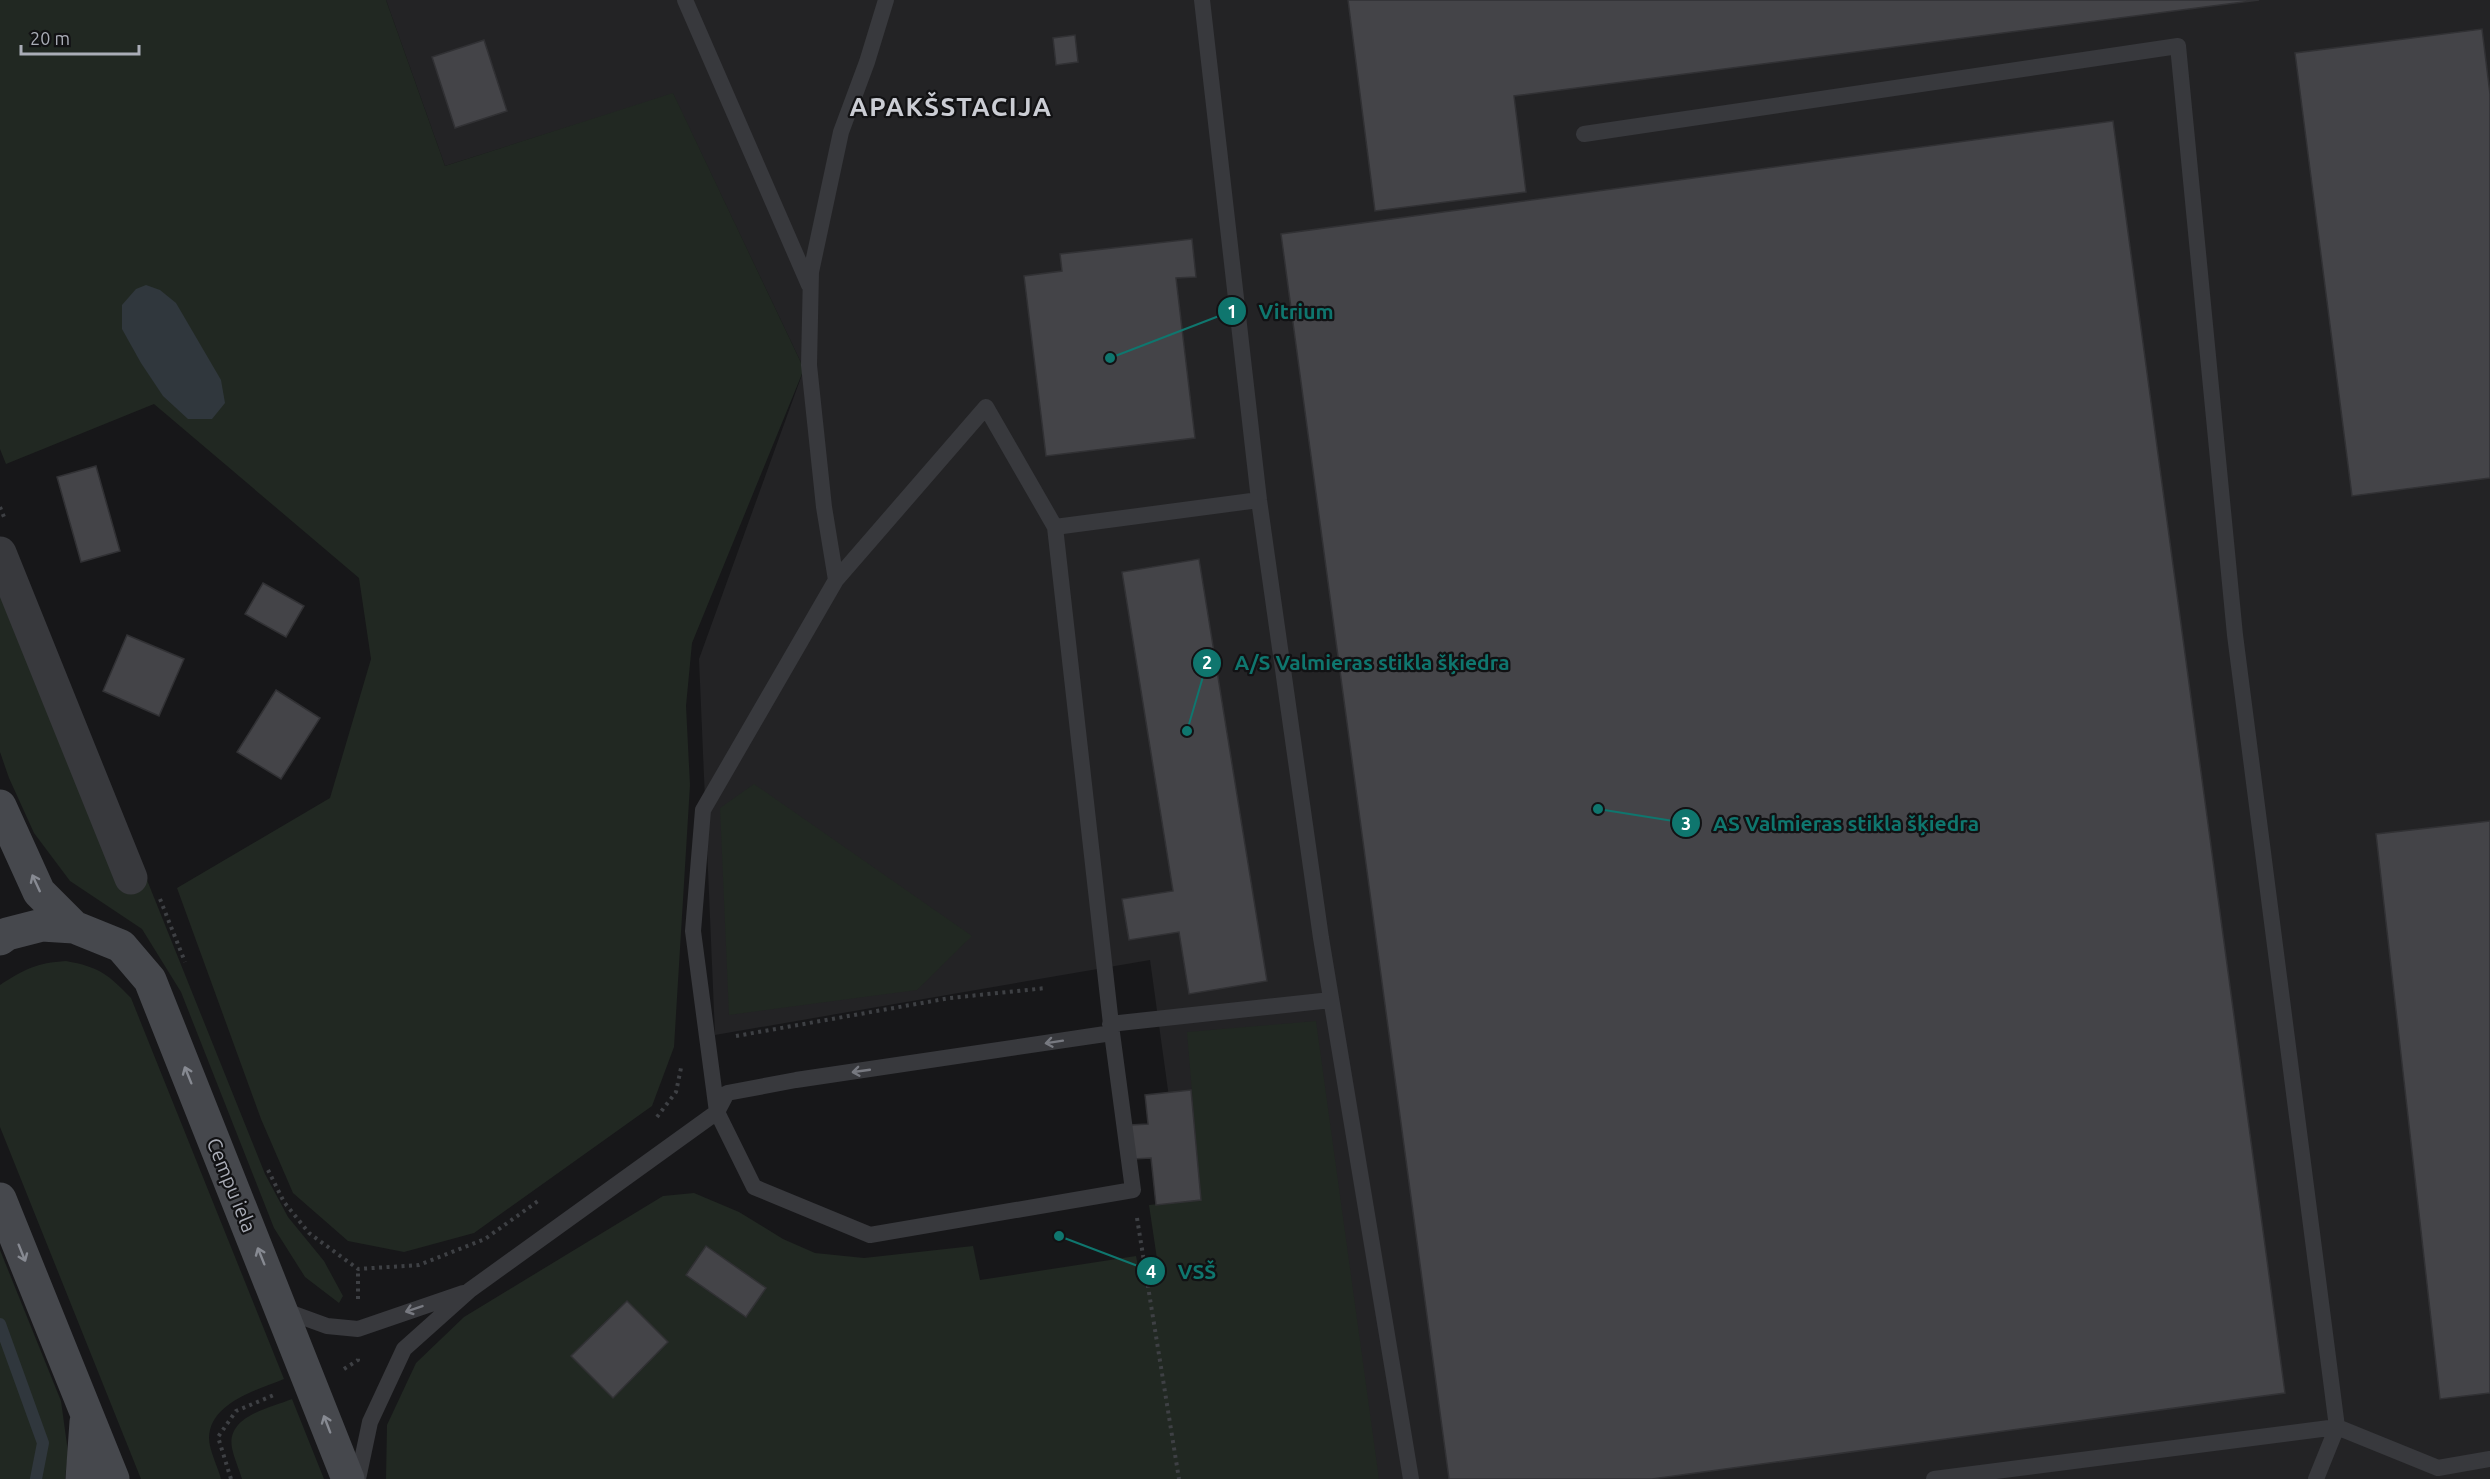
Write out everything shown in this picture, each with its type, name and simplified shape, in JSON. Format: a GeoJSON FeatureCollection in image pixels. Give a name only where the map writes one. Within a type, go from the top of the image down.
{"type":"FeatureCollection","features":[{"type":"Feature","properties":{"kind":"main road","name":"Cempu iela"},"geometry":{"type":"LineString","coordinates":[[0,806],[39,892],[74,927]]}},
{"type":"Feature","properties":{"kind":"main road","name":"Cempu iela"},"geometry":{"type":"LineString","coordinates":[[0,939],[7,934],[42,925],[74,927],[121,946],[150,980],[283,1310],[348,1479]]}},
{"type":"Feature","properties":{"kind":"main road"},"geometry":{"type":"LineString","coordinates":[[0,1199],[113,1479]]}},
{"type":"Feature","properties":{"kind":"main road"},"geometry":{"type":"LineString","coordinates":[[82,1479],[86,1411]]}},
{"type":"Feature","properties":{"kind":"street"},"geometry":{"type":"LineString","coordinates":[[0,554],[131,878]]}},
{"type":"Feature","properties":{"kind":"lane"},"geometry":{"type":"LineString","coordinates":[[685,0],[810,289]]}},
{"type":"Feature","properties":{"kind":"lane"},"geometry":{"type":"LineString","coordinates":[[836,580],[824,507],[809,365],[811,272],[841,132],[867,62],[886,0]]}},
{"type":"Feature","properties":{"kind":"lane"},"geometry":{"type":"LineString","coordinates":[[1202,0],[1259,500],[1331,1000],[1411,1479]]}},
{"type":"Feature","properties":{"kind":"lane"},"geometry":{"type":"LineString","coordinates":[[1584,134],[2178,46],[2235,635],[2337,1427],[2316,1479]]}},
{"type":"Feature","properties":{"kind":"lane"},"geometry":{"type":"LineString","coordinates":[[986,406],[1055,527],[1111,1028],[1133,1190],[870,1235],[754,1187],[717,1112],[693,931],[703,810],[836,580],[986,406]]}},
{"type":"Feature","properties":{"kind":"lane"},"geometry":{"type":"LineString","coordinates":[[1055,527],[1259,500]]}},
{"type":"Feature","properties":{"kind":"lane"},"geometry":{"type":"LineString","coordinates":[[358,1479],[370,1422],[404,1349],[470,1290],[717,1112],[727,1093],[796,1080],[922,1063],[1111,1028],[1331,1000]]}},
{"type":"Feature","properties":{"kind":"lane"},"geometry":{"type":"LineString","coordinates":[[283,1310],[327,1326],[358,1329],[470,1290]]}},
{"type":"Feature","properties":{"kind":"lane"},"geometry":{"type":"LineString","coordinates":[[1934,1479],[2337,1427],[2438,1468],[2490,1459]]}},
{"type":"Feature","properties":{"kind":"path"},"geometry":{"type":"LineString","coordinates":[[741,1035],[950,998],[1046,988]]}},
{"type":"Feature","properties":{"kind":"path"},"geometry":{"type":"LineString","coordinates":[[655,1120],[676,1092],[682,1061]]}},
{"type":"Feature","properties":{"kind":"path"},"geometry":{"type":"LineString","coordinates":[[1133,1190],[1179,1479]]}},
{"type":"Feature","properties":{"kind":"path"},"geometry":{"type":"LineString","coordinates":[[358,1308],[358,1269],[419,1265],[485,1239],[541,1200]]}},
{"type":"Feature","properties":{"kind":"path"},"geometry":{"type":"LineString","coordinates":[[231,1479],[219,1437],[236,1411],[283,1391]]}},
{"type":"Feature","properties":{"kind":"shaded area"},"geometry":{"type":"Polygon","coordinates":[[[0,0],[386,0],[445,166],[673,93],[804,369],[692,643],[686,706],[690,785],[674,1047],[652,1106],[474,1233],[404,1252],[348,1241],[293,1193],[261,1119],[177,888],[330,798],[371,659],[359,578],[154,404],[6,464],[0,449],[0,0]]]}},
{"type":"Feature","properties":{"kind":"shaded area"},"geometry":{"type":"Polygon","coordinates":[[[386,0],[2490,0],[2490,1479],[1256,1479],[1180,1177],[1150,960],[715,1035],[699,659],[804,369],[673,94],[445,166],[386,0]]]}},
{"type":"Feature","properties":{"kind":"shaded area"},"geometry":{"type":"Polygon","coordinates":[[[146,285],[160,290],[176,303],[221,380],[225,403],[212,419],[188,419],[163,396],[122,329],[122,305],[136,289],[146,285]]]}},
{"type":"Feature","properties":{"kind":"shaded area"},"geometry":{"type":"Polygon","coordinates":[[[0,584],[124,890],[147,880],[265,1174],[288,1217],[324,1261],[343,1296],[339,1303],[305,1277],[274,1228],[181,992],[142,929],[70,881],[34,833],[0,752],[0,584]]]}},
{"type":"Feature","properties":{"kind":"shaded area"},"geometry":{"type":"Polygon","coordinates":[[[754,784],[972,936],[917,990],[729,1015],[720,808],[754,784]]]}},
{"type":"Feature","properties":{"kind":"shaded area"},"geometry":{"type":"Polygon","coordinates":[[[66,961],[95,969],[116,983],[131,998],[284,1379],[237,1399],[217,1415],[211,1426],[209,1438],[210,1448],[221,1479],[141,1479],[0,1127],[0,985],[31,968],[66,961]]]}},
{"type":"Feature","properties":{"kind":"shaded area"},"geometry":{"type":"Polygon","coordinates":[[[1316,1021],[1379,1479],[386,1479],[387,1425],[416,1363],[464,1317],[663,1196],[694,1193],[739,1212],[783,1239],[815,1253],[864,1258],[973,1246],[980,1280],[1136,1256],[1138,1266],[1157,1259],[1149,1205],[1201,1200],[1187,1032],[1316,1021]]]}},
{"type":"Feature","properties":{"kind":"shaded area"},"geometry":{"type":"Polygon","coordinates":[[[0,1250],[61,1401],[68,1452],[65,1479],[0,1479],[0,1250]]]}},
{"type":"Feature","properties":{"kind":"shaded area"},"geometry":{"type":"Polygon","coordinates":[[[292,1399],[324,1479],[242,1479],[232,1448],[232,1437],[236,1428],[252,1415],[292,1399]]]}},
{"type":"Feature","properties":{"kind":"building"},"geometry":{"type":"Polygon","coordinates":[[[1348,0],[2259,0],[1514,96],[1526,192],[1375,211],[1348,0]]]}},
{"type":"Feature","properties":{"kind":"building"},"geometry":{"type":"Polygon","coordinates":[[[2482,29],[2490,94],[2490,478],[2352,496],[2295,53],[2482,29]]]}},
{"type":"Feature","properties":{"kind":"building"},"geometry":{"type":"Polygon","coordinates":[[[1075,35],[1078,62],[1056,65],[1053,38],[1075,35]]]}},
{"type":"Feature","properties":{"kind":"building"},"geometry":{"type":"Polygon","coordinates":[[[484,40],[507,111],[455,128],[432,57],[484,40]]]}},
{"type":"Feature","properties":{"kind":"building"},"geometry":{"type":"Polygon","coordinates":[[[2113,121],[2285,1393],[1652,1479],[1449,1479],[1281,234],[2113,121]]]}},
{"type":"Feature","properties":{"kind":"building"},"geometry":{"type":"Polygon","coordinates":[[[1192,239],[1196,277],[1176,278],[1195,438],[1046,456],[1024,276],[1062,271],[1060,254],[1192,239]]]}},
{"type":"Feature","properties":{"kind":"building"},"geometry":{"type":"Polygon","coordinates":[[[96,466],[120,551],[81,562],[57,477],[96,466]]]}},
{"type":"Feature","properties":{"kind":"building"},"geometry":{"type":"Polygon","coordinates":[[[1199,559],[1267,981],[1189,994],[1179,932],[1129,940],[1122,899],[1173,891],[1122,572],[1199,559]]]}},
{"type":"Feature","properties":{"kind":"building"},"geometry":{"type":"Polygon","coordinates":[[[263,583],[304,606],[286,637],[245,614],[263,583]]]}},
{"type":"Feature","properties":{"kind":"building"},"geometry":{"type":"Polygon","coordinates":[[[127,635],[184,659],[159,716],[103,691],[127,635]]]}},
{"type":"Feature","properties":{"kind":"building"},"geometry":{"type":"Polygon","coordinates":[[[276,690],[320,718],[281,779],[237,752],[276,690]]]}},
{"type":"Feature","properties":{"kind":"building"},"geometry":{"type":"Polygon","coordinates":[[[2490,821],[2490,1393],[2440,1399],[2376,834],[2490,821]]]}},
{"type":"Feature","properties":{"kind":"building"},"geometry":{"type":"Polygon","coordinates":[[[1191,1090],[1201,1200],[1156,1205],[1151,1158],[1133,1159],[1130,1125],[1148,1124],[1145,1095],[1191,1090]]]}},
{"type":"Feature","properties":{"kind":"building"},"geometry":{"type":"Polygon","coordinates":[[[706,1246],[766,1288],[746,1317],[686,1275],[706,1246]]]}},
{"type":"Feature","properties":{"kind":"building"},"geometry":{"type":"Polygon","coordinates":[[[627,1301],[668,1342],[613,1398],[571,1356],[627,1301]]]}},
{"type":"Feature","properties":{"kind":"waterway"},"geometry":{"type":"LineString","coordinates":[[0,1324],[43,1443],[36,1479]]}},
{"type":"Feature","properties":{"kind":"place","name":"Vitrium"},"geometry":{"type":"Point","coordinates":[1110,358]}},
{"type":"Feature","properties":{"kind":"place","name":"A/S Valmieras stikla šķiedra"},"geometry":{"type":"Point","coordinates":[1187,731]}},
{"type":"Feature","properties":{"kind":"place","name":"AS Valmieras stikla šķiedra"},"geometry":{"type":"Point","coordinates":[1598,809]}},
{"type":"Feature","properties":{"kind":"place","name":"VSŠ"},"geometry":{"type":"Point","coordinates":[1059,1236]}},
{"type":"Feature","properties":{"kind":"district","name":"APAKŠSTACIJA"},"geometry":{"type":"Point","coordinates":[951,106]}}]}
